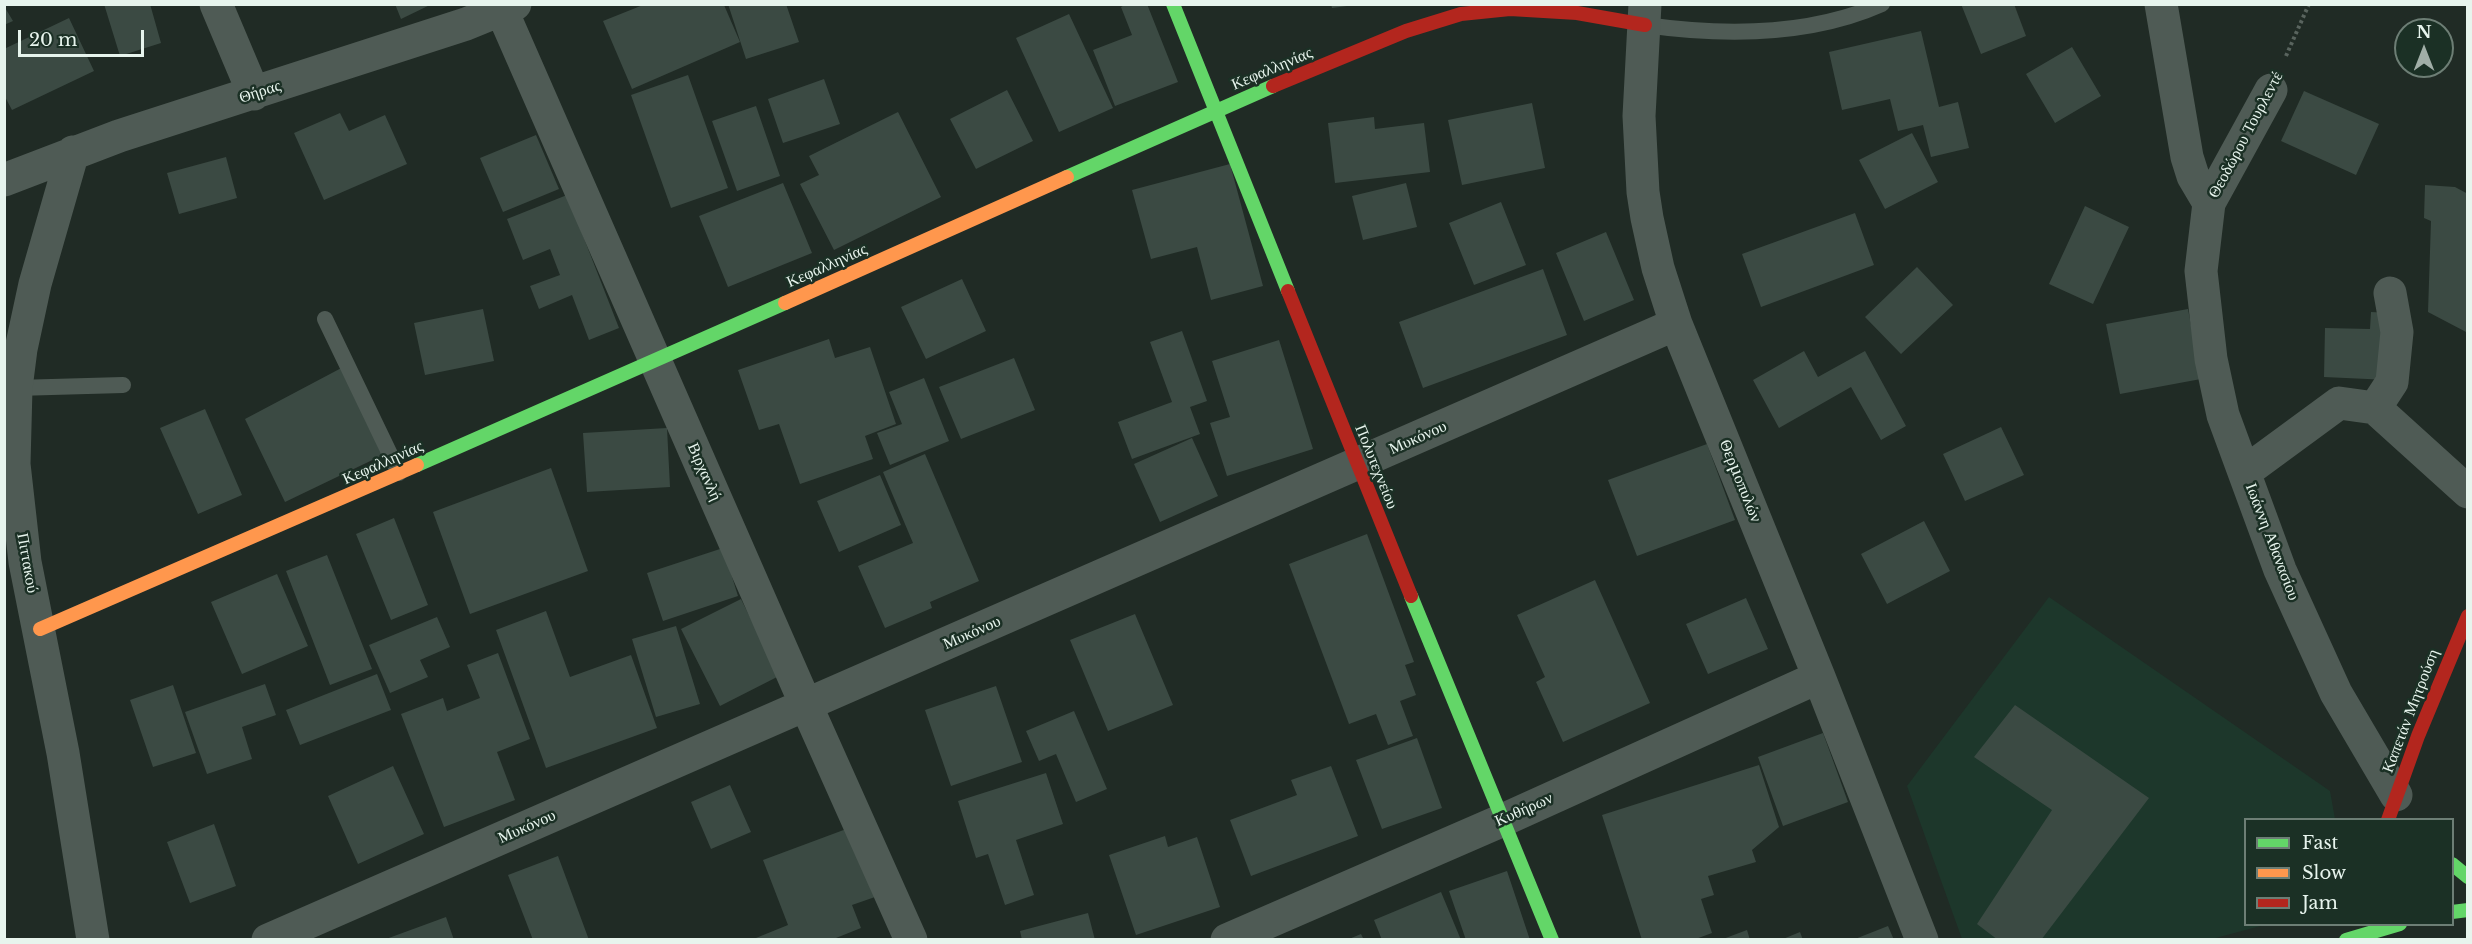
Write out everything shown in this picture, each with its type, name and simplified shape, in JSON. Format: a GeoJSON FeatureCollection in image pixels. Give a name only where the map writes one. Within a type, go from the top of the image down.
{"type":"FeatureCollection","features":[{"type":"Feature","properties":{"kind":"street"},"geometry":{"type":"LineString","coordinates":[[216,4],[254,94]]}},
{"type":"Feature","properties":{"kind":"street","name":"Πολυτεχνείου"},"geometry":{"type":"LineString","coordinates":[[1173,4],[1357,465],[1552,939]]}},
{"type":"Feature","properties":{"kind":"street"},"geometry":{"type":"LineString","coordinates":[[2161,4],[2187,157],[2193,176],[2209,203]]}},
{"type":"Feature","properties":{"kind":"street","name":"Θήρας"},"geometry":{"type":"LineString","coordinates":[[4,180],[72,152],[254,94],[505,7]]}},
{"type":"Feature","properties":{"kind":"street","name":"Βιρχανλή"},"geometry":{"type":"LineString","coordinates":[[505,7],[656,361],[911,939]]}},
{"type":"Feature","properties":{"kind":"street","name":"Κεφαλληνίας"},"geometry":{"type":"LineString","coordinates":[[40,629],[656,361],[1216,110],[1406,31],[1461,14],[1488,10],[1645,15]]}},
{"type":"Feature","properties":{"kind":"street","name":"Θερμοπυλών"},"geometry":{"type":"LineString","coordinates":[[1645,15],[1639,116],[1643,192],[1658,268],[1676,324],[1820,677],[1922,939]]}},
{"type":"Feature","properties":{"kind":"street","name":"Θεοδώρου Τουρλεντέ"},"geometry":{"type":"LineString","coordinates":[[2201,271],[2209,203],[2271,90]]}},
{"type":"Feature","properties":{"kind":"street","name":"Πιττακού"},"geometry":{"type":"LineString","coordinates":[[72,152],[35,284],[10,387],[18,512],[25,562],[40,629],[74,812],[93,939]]}},
{"type":"Feature","properties":{"kind":"street","name":"Ιωάννη Αθανασίου"},"geometry":{"type":"LineString","coordinates":[[2201,271],[2211,359],[2223,415],[2280,570],[2336,693],[2397,808]]}},
{"type":"Feature","properties":{"kind":"street"},"geometry":{"type":"LineString","coordinates":[[2375,408],[2392,382],[2397,332],[2391,293]]}},
{"type":"Feature","properties":{"kind":"street","name":"Μυκόνου"},"geometry":{"type":"LineString","coordinates":[[268,939],[1676,324]]}},
{"type":"Feature","properties":{"kind":"street"},"geometry":{"type":"LineString","coordinates":[[2245,472],[2338,403],[2375,408],[2468,492]]}},
{"type":"Feature","properties":{"kind":"street","name":"Καπετάν Μητρούση"},"geometry":{"type":"LineString","coordinates":[[2397,808],[2468,616]]}},
{"type":"Feature","properties":{"kind":"street","name":"Κυθήρων"},"geometry":{"type":"LineString","coordinates":[[1227,939],[1503,820],[1820,677]]}},
{"type":"Feature","properties":{"kind":"street"},"geometry":{"type":"LineString","coordinates":[[2454,866],[2468,877]]}},
{"type":"Feature","properties":{"kind":"street"},"geometry":{"type":"LineString","coordinates":[[2351,935],[2391,926]]}},
{"type":"Feature","properties":{"kind":"lane"},"geometry":{"type":"LineString","coordinates":[[1645,15],[1725,33],[1831,22],[1854,16],[1882,4]]}},
{"type":"Feature","properties":{"kind":"lane"},"geometry":{"type":"LineString","coordinates":[[325,319],[399,473]]}},
{"type":"Feature","properties":{"kind":"lane"},"geometry":{"type":"LineString","coordinates":[[10,387],[123,385]]}},
{"type":"Feature","properties":{"kind":"path","name":"Θεοδώρου Τουρλεντέ"},"geometry":{"type":"LineString","coordinates":[[2271,90],[2309,4]]}},
{"type":"Feature","properties":{"kind":"shaded area"},"geometry":{"type":"Polygon","coordinates":[[[2049,597],[2330,791],[2335,818],[2244,818],[2244,926],[2260,926],[2212,939],[1962,939],[1907,786],[2049,597]]]}},
{"type":"Feature","properties":{"kind":"building"},"geometry":{"type":"Polygon","coordinates":[[[104,4],[150,4],[161,43],[120,56],[104,4]]]}},
{"type":"Feature","properties":{"kind":"building"},"geometry":{"type":"Polygon","coordinates":[[[395,4],[432,4],[401,19],[395,4]]]}},
{"type":"Feature","properties":{"kind":"building"},"geometry":{"type":"Polygon","coordinates":[[[728,4],[786,4],[799,42],[746,59],[728,4]]]}},
{"type":"Feature","properties":{"kind":"building"},"geometry":{"type":"Polygon","coordinates":[[[1126,4],[1147,4],[1178,82],[1115,106],[1093,50],[1132,35],[1121,7],[1126,4]]]}},
{"type":"Feature","properties":{"kind":"building"},"geometry":{"type":"Polygon","coordinates":[[[1331,4],[1347,4],[1347,6],[1332,8],[1331,4]]]}},
{"type":"Feature","properties":{"kind":"building"},"geometry":{"type":"Polygon","coordinates":[[[1961,4],[2014,4],[2026,36],[1981,54],[1961,4]]]}},
{"type":"Feature","properties":{"kind":"building"},"geometry":{"type":"Polygon","coordinates":[[[643,5],[724,5],[740,42],[632,89],[603,21],[643,5]]]}},
{"type":"Feature","properties":{"kind":"building"},"geometry":{"type":"Polygon","coordinates":[[[4,6],[13,21],[4,25],[4,6]]]}},
{"type":"Feature","properties":{"kind":"building"},"geometry":{"type":"Polygon","coordinates":[[[1069,14],[1113,108],[1059,132],[1016,38],[1069,14]]]}},
{"type":"Feature","properties":{"kind":"building"},"geometry":{"type":"Polygon","coordinates":[[[69,18],[94,71],[12,110],[4,95],[4,49],[69,18]]]}},
{"type":"Feature","properties":{"kind":"building"},"geometry":{"type":"Polygon","coordinates":[[[1921,31],[1939,107],[1958,102],[1969,148],[1931,157],[1923,125],[1898,131],[1890,99],[1842,110],[1829,52],[1921,31]]]}},
{"type":"Feature","properties":{"kind":"building"},"geometry":{"type":"Polygon","coordinates":[[[2072,47],[2101,96],[2055,123],[2026,74],[2072,47]]]}},
{"type":"Feature","properties":{"kind":"building"},"geometry":{"type":"Polygon","coordinates":[[[688,75],[728,188],[671,208],[631,95],[688,75]]]}},
{"type":"Feature","properties":{"kind":"building"},"geometry":{"type":"Polygon","coordinates":[[[824,79],[840,124],[783,143],[768,99],[824,79]]]}},
{"type":"Feature","properties":{"kind":"building"},"geometry":{"type":"Polygon","coordinates":[[[1007,90],[1033,141],[976,169],[950,119],[1007,90]]]}},
{"type":"Feature","properties":{"kind":"building"},"geometry":{"type":"Polygon","coordinates":[[[2304,91],[2379,124],[2356,175],[2281,141],[2304,91]]]}},
{"type":"Feature","properties":{"kind":"building"},"geometry":{"type":"Polygon","coordinates":[[[1532,103],[1545,168],[1462,185],[1448,120],[1532,103]]]}},
{"type":"Feature","properties":{"kind":"building"},"geometry":{"type":"Polygon","coordinates":[[[756,106],[780,176],[737,191],[712,121],[756,106]]]}},
{"type":"Feature","properties":{"kind":"building"},"geometry":{"type":"Polygon","coordinates":[[[898,112],[941,197],[834,250],[800,184],[819,175],[809,156],[898,112]]]}},
{"type":"Feature","properties":{"kind":"building"},"geometry":{"type":"Polygon","coordinates":[[[340,113],[349,131],[385,115],[407,164],[324,200],[294,133],[340,113]]]}},
{"type":"Feature","properties":{"kind":"building"},"geometry":{"type":"Polygon","coordinates":[[[1374,117],[1375,129],[1424,123],[1430,172],[1335,183],[1328,123],[1374,117]]]}},
{"type":"Feature","properties":{"kind":"building"},"geometry":{"type":"Polygon","coordinates":[[[1912,133],[1938,182],[1885,209],[1859,160],[1912,133]]]}},
{"type":"Feature","properties":{"kind":"building"},"geometry":{"type":"Polygon","coordinates":[[[536,135],[559,189],[503,212],[480,158],[536,135]]]}},
{"type":"Feature","properties":{"kind":"building"},"geometry":{"type":"Polygon","coordinates":[[[226,157],[237,198],[179,214],[167,173],[226,157]]]}},
{"type":"Feature","properties":{"kind":"building"},"geometry":{"type":"Polygon","coordinates":[[[1230,164],[1263,286],[1211,300],[1197,247],[1151,259],[1132,190],[1230,164]]]}},
{"type":"Feature","properties":{"kind":"building"},"geometry":{"type":"Polygon","coordinates":[[[783,183],[812,253],[728,287],[699,216],[783,183]]]}},
{"type":"Feature","properties":{"kind":"building"},"geometry":{"type":"Polygon","coordinates":[[[1406,183],[1417,227],[1363,240],[1352,196],[1406,183]]]}},
{"type":"Feature","properties":{"kind":"building"},"geometry":{"type":"Polygon","coordinates":[[[2425,185],[2455,187],[2468,194],[2468,333],[2428,312],[2431,221],[2424,218],[2425,185]]]}},
{"type":"Feature","properties":{"kind":"building"},"geometry":{"type":"Polygon","coordinates":[[[567,195],[619,328],[589,340],[572,295],[539,309],[530,286],[560,275],[550,249],[523,260],[507,219],[567,195]]]}},
{"type":"Feature","properties":{"kind":"building"},"geometry":{"type":"Polygon","coordinates":[[[1501,202],[1526,265],[1474,285],[1449,223],[1501,202]]]}},
{"type":"Feature","properties":{"kind":"building"},"geometry":{"type":"Polygon","coordinates":[[[2085,206],[2129,227],[2093,304],[2049,284],[2085,206]]]}},
{"type":"Feature","properties":{"kind":"building"},"geometry":{"type":"Polygon","coordinates":[[[1855,213],[1874,265],[1761,307],[1742,254],[1855,213]]]}},
{"type":"Feature","properties":{"kind":"building"},"geometry":{"type":"Polygon","coordinates":[[[1606,232],[1634,300],[1584,321],[1556,253],[1606,232]]]}},
{"type":"Feature","properties":{"kind":"building"},"geometry":{"type":"Polygon","coordinates":[[[1917,267],[1953,305],[1901,354],[1865,317],[1917,267]]]}},
{"type":"Feature","properties":{"kind":"building"},"geometry":{"type":"Polygon","coordinates":[[[1543,269],[1567,335],[1423,388],[1399,322],[1543,269]]]}},
{"type":"Feature","properties":{"kind":"building"},"geometry":{"type":"Polygon","coordinates":[[[962,279],[986,331],[926,359],[901,307],[962,279]]]}},
{"type":"Feature","properties":{"kind":"building"},"geometry":{"type":"Polygon","coordinates":[[[483,309],[494,361],[425,375],[414,323],[483,309]]]}},
{"type":"Feature","properties":{"kind":"building"},"geometry":{"type":"Polygon","coordinates":[[[2188,309],[2201,379],[2120,394],[2106,324],[2188,309]]]}},
{"type":"Feature","properties":{"kind":"building"},"geometry":{"type":"Polygon","coordinates":[[[2371,312],[2390,313],[2389,380],[2324,377],[2325,328],[2370,329],[2371,312]]]}},
{"type":"Feature","properties":{"kind":"building"},"geometry":{"type":"Polygon","coordinates":[[[1182,331],[1207,401],[1190,407],[1200,434],[1132,459],[1118,422],[1172,402],[1150,342],[1182,331]]]}},
{"type":"Feature","properties":{"kind":"building"},"geometry":{"type":"Polygon","coordinates":[[[829,339],[835,358],[870,347],[896,424],[865,436],[873,459],[800,484],[779,424],[759,430],[738,370],[829,339]]]}},
{"type":"Feature","properties":{"kind":"building"},"geometry":{"type":"Polygon","coordinates":[[[1279,340],[1313,449],[1227,476],[1210,423],[1230,417],[1212,361],[1279,340]]]}},
{"type":"Feature","properties":{"kind":"building"},"geometry":{"type":"Polygon","coordinates":[[[1804,351],[1818,377],[1865,351],[1906,426],[1881,440],[1851,387],[1779,428],[1753,380],[1804,351]]]}},
{"type":"Feature","properties":{"kind":"building"},"geometry":{"type":"Polygon","coordinates":[[[1014,358],[1035,410],[961,439],[939,387],[1014,358]]]}},
{"type":"Feature","properties":{"kind":"building"},"geometry":{"type":"Polygon","coordinates":[[[347,365],[389,452],[285,502],[245,419],[347,365]]]}},
{"type":"Feature","properties":{"kind":"building"},"geometry":{"type":"Polygon","coordinates":[[[924,378],[949,441],[890,465],[877,433],[902,424],[889,392],[924,378]]]}},
{"type":"Feature","properties":{"kind":"building"},"geometry":{"type":"Polygon","coordinates":[[[205,409],[242,495],[198,514],[160,428],[205,409]]]}},
{"type":"Feature","properties":{"kind":"building"},"geometry":{"type":"Polygon","coordinates":[[[2001,427],[2024,475],[1965,501],[1943,454],[2001,427]]]}},
{"type":"Feature","properties":{"kind":"building"},"geometry":{"type":"Polygon","coordinates":[[[667,428],[670,487],[587,492],[583,433],[667,428]]]}},
{"type":"Feature","properties":{"kind":"building"},"geometry":{"type":"Polygon","coordinates":[[[1192,438],[1218,496],[1160,522],[1134,464],[1192,438]]]}},
{"type":"Feature","properties":{"kind":"building"},"geometry":{"type":"Polygon","coordinates":[[[1707,444],[1735,520],[1637,556],[1608,480],[1707,444]]]}},
{"type":"Feature","properties":{"kind":"building"},"geometry":{"type":"Polygon","coordinates":[[[925,454],[979,581],[930,602],[932,608],[885,628],[858,566],[913,543],[883,472],[925,454]]]}},
{"type":"Feature","properties":{"kind":"building"},"geometry":{"type":"Polygon","coordinates":[[[551,468],[588,571],[470,614],[433,512],[551,468]]]}},
{"type":"Feature","properties":{"kind":"building"},"geometry":{"type":"Polygon","coordinates":[[[880,475],[901,525],[839,552],[817,501],[880,475]]]}},
{"type":"Feature","properties":{"kind":"building"},"geometry":{"type":"Polygon","coordinates":[[[394,518],[428,605],[391,620],[356,534],[394,518]]]}},
{"type":"Feature","properties":{"kind":"building"},"geometry":{"type":"Polygon","coordinates":[[[1924,521],[1950,571],[1887,604],[1861,554],[1924,521]]]}},
{"type":"Feature","properties":{"kind":"building"},"geometry":{"type":"Polygon","coordinates":[[[1367,534],[1414,662],[1405,665],[1416,695],[1400,701],[1413,736],[1388,745],[1376,714],[1349,724],[1289,564],[1367,534]]]}},
{"type":"Feature","properties":{"kind":"building"},"geometry":{"type":"Polygon","coordinates":[[[723,548],[738,596],[663,621],[647,573],[723,548]]]}},
{"type":"Feature","properties":{"kind":"building"},"geometry":{"type":"Polygon","coordinates":[[[327,555],[372,669],[330,685],[286,571],[327,555]]]}},
{"type":"Feature","properties":{"kind":"building"},"geometry":{"type":"Polygon","coordinates":[[[277,574],[308,646],[242,674],[211,602],[277,574]]]}},
{"type":"Feature","properties":{"kind":"building"},"geometry":{"type":"Polygon","coordinates":[[[1595,580],[1650,703],[1563,742],[1536,682],[1545,677],[1517,615],[1595,580]]]}},
{"type":"Feature","properties":{"kind":"building"},"geometry":{"type":"Polygon","coordinates":[[[1746,598],[1768,649],[1708,674],[1686,624],[1746,598]]]}},
{"type":"Feature","properties":{"kind":"building"},"geometry":{"type":"Polygon","coordinates":[[[741,599],[779,676],[720,706],[681,629],[741,599]]]}},
{"type":"Feature","properties":{"kind":"building"},"geometry":{"type":"Polygon","coordinates":[[[546,611],[570,677],[631,655],[657,728],[546,768],[496,630],[546,611]]]}},
{"type":"Feature","properties":{"kind":"building"},"geometry":{"type":"Polygon","coordinates":[[[1135,614],[1173,705],[1108,731],[1070,640],[1135,614]]]}},
{"type":"Feature","properties":{"kind":"building"},"geometry":{"type":"Polygon","coordinates":[[[437,617],[450,647],[420,660],[428,677],[390,693],[369,645],[437,617]]]}},
{"type":"Feature","properties":{"kind":"building"},"geometry":{"type":"Polygon","coordinates":[[[676,626],[700,704],[656,717],[632,639],[676,626]]]}},
{"type":"Feature","properties":{"kind":"building"},"geometry":{"type":"Polygon","coordinates":[[[498,653],[530,739],[497,752],[515,800],[444,827],[401,714],[443,698],[447,711],[480,698],[467,665],[498,653]]]}},
{"type":"Feature","properties":{"kind":"building"},"geometry":{"type":"Polygon","coordinates":[[[377,674],[391,710],[300,745],[286,710],[377,674]]]}},
{"type":"Feature","properties":{"kind":"building"},"geometry":{"type":"Polygon","coordinates":[[[265,684],[276,715],[242,727],[252,759],[207,774],[185,712],[265,684]]]}},
{"type":"Feature","properties":{"kind":"building"},"geometry":{"type":"Polygon","coordinates":[[[173,685],[196,753],[153,767],[130,700],[173,685]]]}},
{"type":"Feature","properties":{"kind":"building"},"geometry":{"type":"Polygon","coordinates":[[[996,686],[1022,762],[951,786],[925,710],[996,686]]]}},
{"type":"Feature","properties":{"kind":"building"},"geometry":{"type":"Polygon","coordinates":[[[2015,705],[2149,798],[2041,940],[1998,940],[1977,924],[2052,810],[1974,757],[2015,705]]]}},
{"type":"Feature","properties":{"kind":"building"},"geometry":{"type":"Polygon","coordinates":[[[1074,711],[1107,789],[1076,802],[1056,754],[1039,761],[1026,731],[1074,711]]]}},
{"type":"Feature","properties":{"kind":"building"},"geometry":{"type":"Polygon","coordinates":[[[1823,733],[1848,802],[1783,826],[1758,757],[1823,733]]]}},
{"type":"Feature","properties":{"kind":"building"},"geometry":{"type":"Polygon","coordinates":[[[1417,738],[1442,808],[1382,829],[1356,760],[1417,738]]]}},
{"type":"Feature","properties":{"kind":"building"},"geometry":{"type":"Polygon","coordinates":[[[1759,765],[1779,827],[1752,850],[1756,862],[1708,876],[1714,895],[1701,899],[1712,933],[1693,940],[1642,940],[1602,815],[1759,765]]]}},
{"type":"Feature","properties":{"kind":"building"},"geometry":{"type":"Polygon","coordinates":[[[393,766],[424,834],[358,864],[328,796],[393,766]]]}},
{"type":"Feature","properties":{"kind":"building"},"geometry":{"type":"Polygon","coordinates":[[[1331,766],[1358,836],[1251,876],[1230,820],[1297,795],[1291,780],[1331,766]]]}},
{"type":"Feature","properties":{"kind":"building"},"geometry":{"type":"Polygon","coordinates":[[[1046,773],[1063,824],[1016,840],[1034,895],[1005,905],[988,854],[976,858],[958,801],[1046,773]]]}},
{"type":"Feature","properties":{"kind":"building"},"geometry":{"type":"Polygon","coordinates":[[[730,785],[751,832],[711,849],[691,802],[730,785]]]}},
{"type":"Feature","properties":{"kind":"building"},"geometry":{"type":"Polygon","coordinates":[[[214,824],[236,886],[190,903],[167,842],[214,824]]]}},
{"type":"Feature","properties":{"kind":"building"},"geometry":{"type":"Polygon","coordinates":[[[849,828],[875,897],[852,905],[861,928],[831,940],[751,940],[788,925],[763,860],[849,828]]]}},
{"type":"Feature","properties":{"kind":"building"},"geometry":{"type":"Polygon","coordinates":[[[1165,836],[1168,847],[1197,837],[1220,907],[1136,935],[1109,855],[1165,836]]]}},
{"type":"Feature","properties":{"kind":"building"},"geometry":{"type":"Polygon","coordinates":[[[558,856],[589,940],[533,940],[508,875],[558,856]]]}},
{"type":"Feature","properties":{"kind":"building"},"geometry":{"type":"Polygon","coordinates":[[[1507,871],[1530,940],[1466,940],[1449,891],[1507,871]]]}},
{"type":"Feature","properties":{"kind":"building"},"geometry":{"type":"Polygon","coordinates":[[[1441,892],[1461,940],[1382,940],[1374,920],[1441,892]]]}},
{"type":"Feature","properties":{"kind":"building"},"geometry":{"type":"Polygon","coordinates":[[[1088,913],[1095,940],[1022,940],[1020,931],[1088,913]]]}},
{"type":"Feature","properties":{"kind":"building"},"geometry":{"type":"Polygon","coordinates":[[[446,917],[454,940],[386,940],[386,939],[446,917]]]}},
{"type":"Feature","properties":{"kind":"building"},"geometry":{"type":"Polygon","coordinates":[[[1888,926],[1894,940],[1855,940],[1855,939],[1888,926]]]}},
{"type":"Feature","properties":{"kind":"building"},"geometry":{"type":"Polygon","coordinates":[[[1747,930],[1750,940],[1723,940],[1723,939],[1747,930]]]}},
{"type":"Feature","properties":{"kind":"building"},"geometry":{"type":"Polygon","coordinates":[[[1800,932],[1803,940],[1783,940],[1783,939],[1800,932]]]}},
{"type":"Feature","properties":{"kind":"building"},"geometry":{"type":"Polygon","coordinates":[[[1361,934],[1364,940],[1349,940],[1349,939],[1361,934]]]}},
{"type":"Feature","properties":{"kind":"traffic: fast"},"geometry":{"type":"LineString","coordinates":[[1173,4],[1288,291]]}},
{"type":"Feature","properties":{"kind":"traffic: fast"},"geometry":{"type":"LineString","coordinates":[[1067,177],[1273,86]]}},
{"type":"Feature","properties":{"kind":"traffic: fast"},"geometry":{"type":"LineString","coordinates":[[417,465],[785,303]]}},
{"type":"Feature","properties":{"kind":"traffic: fast"},"geometry":{"type":"LineString","coordinates":[[1411,596],[1552,940]]}},
{"type":"Feature","properties":{"kind":"traffic: fast"},"geometry":{"type":"LineString","coordinates":[[2454,866],[2468,877]]}},
{"type":"Feature","properties":{"kind":"traffic: fast"},"geometry":{"type":"LineString","coordinates":[[2454,912],[2468,910]]}},
{"type":"Feature","properties":{"kind":"traffic: fast"},"geometry":{"type":"LineString","coordinates":[[2346,940],[2393,926]]}},
{"type":"Feature","properties":{"kind":"traffic: slow"},"geometry":{"type":"LineString","coordinates":[[785,303],[1067,177]]}},
{"type":"Feature","properties":{"kind":"traffic: slow"},"geometry":{"type":"LineString","coordinates":[[40,629],[417,465]]}},
{"type":"Feature","properties":{"kind":"traffic: jam"},"geometry":{"type":"LineString","coordinates":[[1273,86],[1406,31],[1461,14],[1510,9],[1577,13],[1645,25]]}},
{"type":"Feature","properties":{"kind":"traffic: jam"},"geometry":{"type":"LineString","coordinates":[[1288,291],[1411,596]]}},
{"type":"Feature","properties":{"kind":"traffic: jam"},"geometry":{"type":"LineString","coordinates":[[2389,818],[2418,736],[2468,616]]}}]}
